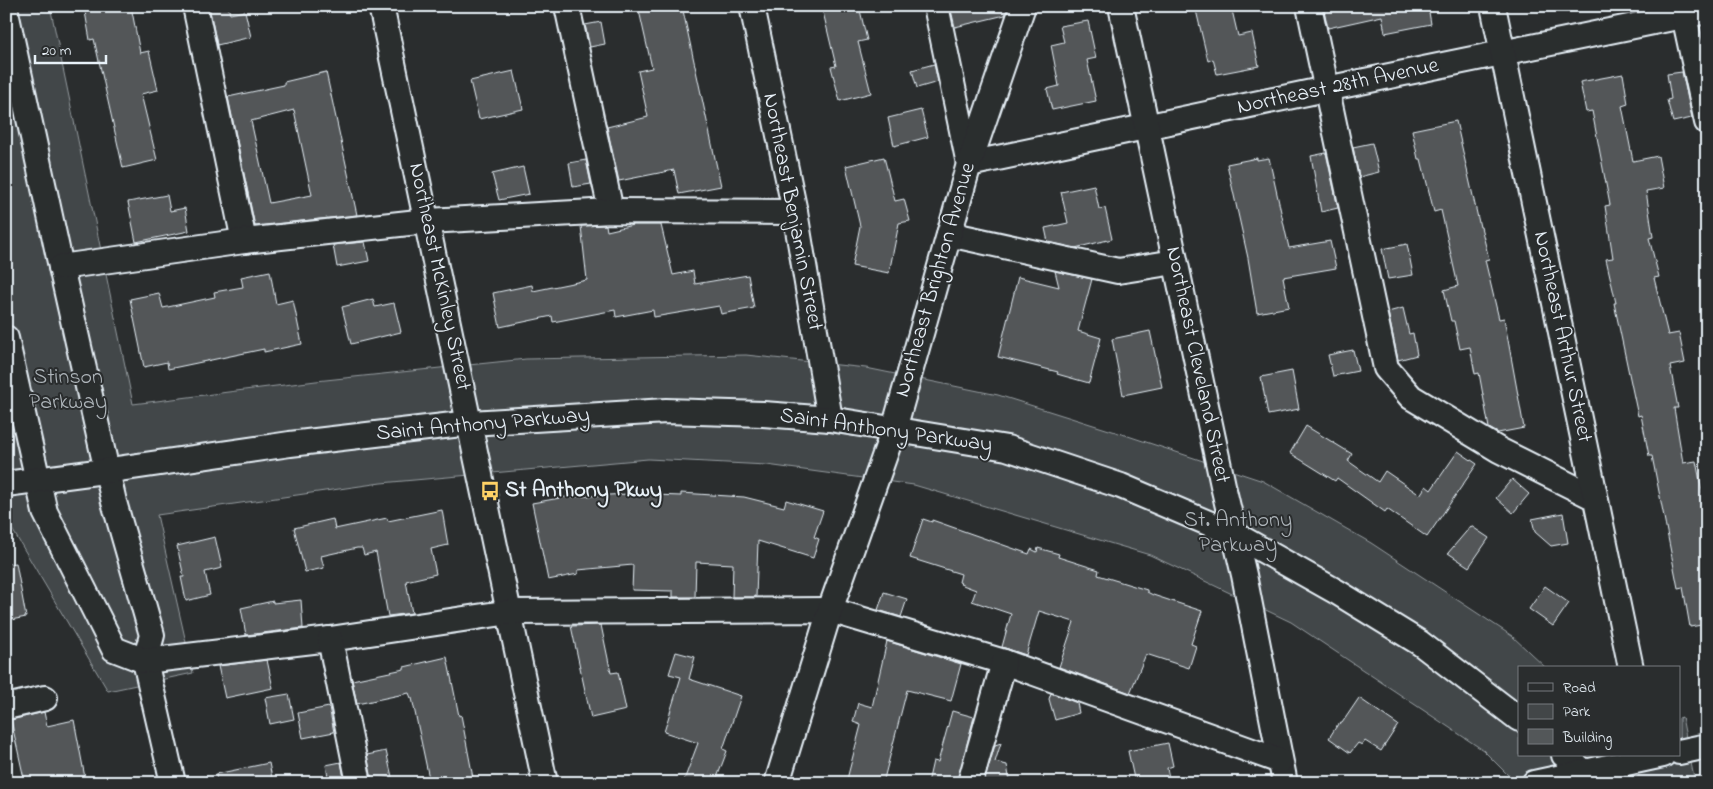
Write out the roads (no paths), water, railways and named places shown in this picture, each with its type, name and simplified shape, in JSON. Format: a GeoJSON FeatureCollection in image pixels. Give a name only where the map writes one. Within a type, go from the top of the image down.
{"type":"FeatureCollection","features":[{"type":"Feature","properties":{"kind":"street"},"geometry":{"type":"LineString","coordinates":[[195,6],[244,241]]}},
{"type":"Feature","properties":{"kind":"street","name":"Northeast McKinley Street"},"geometry":{"type":"LineString","coordinates":[[381,6],[545,783]]}},
{"type":"Feature","properties":{"kind":"street"},"geometry":{"type":"LineString","coordinates":[[567,6],[611,211]]}},
{"type":"Feature","properties":{"kind":"street","name":"Northeast Benjamin Street"},"geometry":{"type":"LineString","coordinates":[[752,6],[795,212],[830,419]]}},
{"type":"Feature","properties":{"kind":"street"},"geometry":{"type":"LineString","coordinates":[[936,6],[969,164]]}},
{"type":"Feature","properties":{"kind":"street","name":"Northeast Brighton Avenue"},"geometry":{"type":"LineString","coordinates":[[777,783],[830,610],[894,429],[969,164],[1023,6]]}},
{"type":"Feature","properties":{"kind":"street","name":"Northeast Cleveland Street"},"geometry":{"type":"LineString","coordinates":[[1121,6],[1246,585],[1282,772]]}},
{"type":"Feature","properties":{"kind":"street"},"geometry":{"type":"LineString","coordinates":[[1309,6],[1386,368],[1411,397],[1419,402],[1498,450],[1596,498]]}},
{"type":"Feature","properties":{"kind":"street","name":"Northeast Arthur Street"},"geometry":{"type":"LineString","coordinates":[[1493,6],[1631,666]]}},
{"type":"Feature","properties":{"kind":"street"},"geometry":{"type":"LineString","coordinates":[[1691,11],[1707,122]]}},
{"type":"Feature","properties":{"kind":"street","name":"Northeast 28th Avenue"},"geometry":{"type":"LineString","coordinates":[[969,164],[1503,54],[1691,11]]}},
{"type":"Feature","properties":{"kind":"street"},"geometry":{"type":"LineString","coordinates":[[6,12],[114,502],[152,635],[145,661],[173,783]]}},
{"type":"Feature","properties":{"kind":"street"},"geometry":{"type":"LineString","coordinates":[[61,267],[244,241],[427,221],[611,211],[795,212]]}},
{"type":"Feature","properties":{"kind":"street"},"geometry":{"type":"LineString","coordinates":[[949,234],[1118,272],[1175,262]]}},
{"type":"Feature","properties":{"kind":"street"},"geometry":{"type":"LineString","coordinates":[[6,338],[36,479],[45,512],[114,649],[145,661],[330,639],[510,612],[830,610],[1004,662],[1282,772]]}},
{"type":"Feature","properties":{"kind":"street","name":"Saint Anthony Parkway"},"geometry":{"type":"LineString","coordinates":[[6,484],[290,444],[470,423],[666,411],[763,414],[830,419],[1007,448],[1121,486],[1234,534],[1336,592],[1420,643],[1518,718]]}},
{"type":"Feature","properties":{"kind":"street"},"geometry":{"type":"LineString","coordinates":[[330,639],[359,783]]}},
{"type":"Feature","properties":{"kind":"street"},"geometry":{"type":"LineString","coordinates":[[970,783],[1004,662]]}},
{"type":"Feature","properties":{"kind":"street"},"geometry":{"type":"LineString","coordinates":[[6,707],[45,698]]}},
{"type":"Feature","properties":{"kind":"street"},"geometry":{"type":"LineString","coordinates":[[1680,752],[1707,746]]}},
{"type":"Feature","properties":{"kind":"street"},"geometry":{"type":"LineString","coordinates":[[1565,756],[1590,777]]}},
{"type":"Feature","properties":{"kind":"street"},"geometry":{"type":"LineString","coordinates":[[1534,783],[1590,777],[1654,756]]}},
{"type":"Feature","properties":{"kind":"place","name":"St Anthony Pkwy"},"geometry":{"type":"Point","coordinates":[490,491]}},
{"type":"Feature","properties":{"kind":"park label","name":"Stinson Parkway"},"geometry":{"type":"Point","coordinates":[68,390]}},
{"type":"Feature","properties":{"kind":"park label","name":"St. Anthony Parkway"},"geometry":{"type":"Point","coordinates":[1238,534]}}]}
